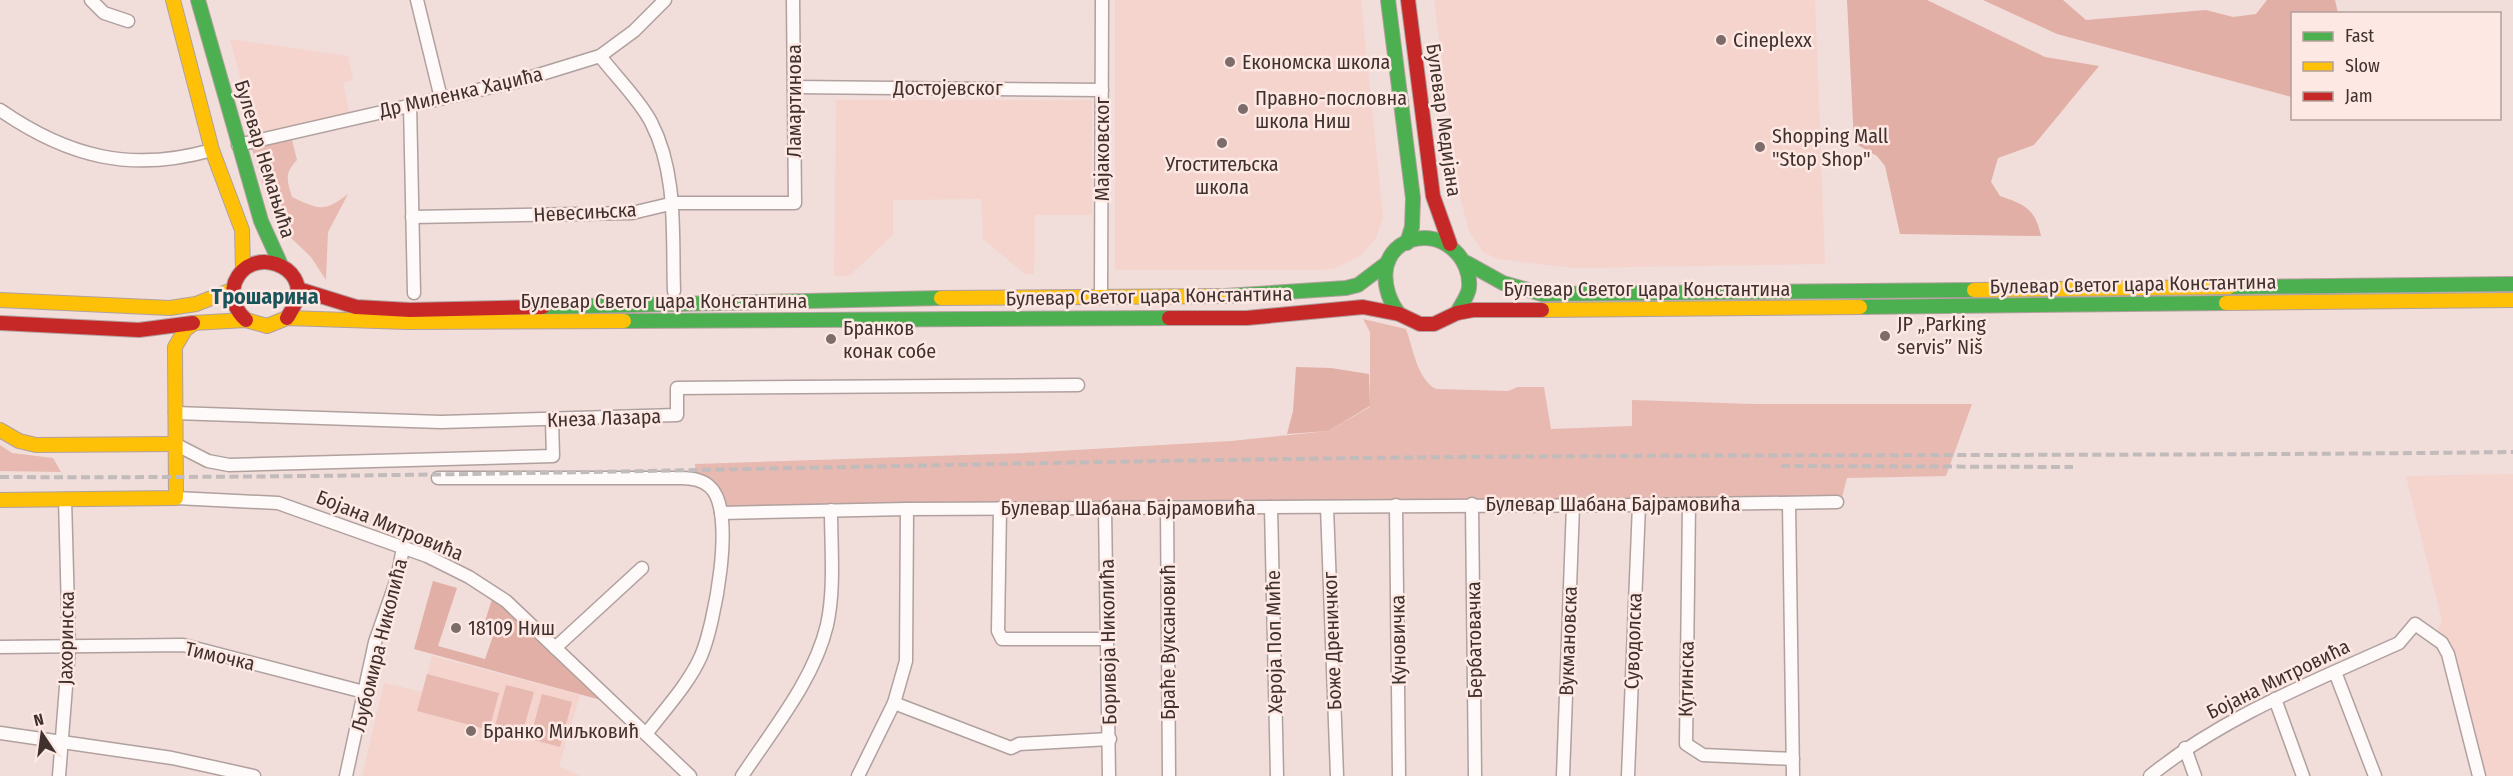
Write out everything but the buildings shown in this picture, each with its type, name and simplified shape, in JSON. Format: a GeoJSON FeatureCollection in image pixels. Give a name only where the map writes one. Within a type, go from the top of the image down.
{"type":"FeatureCollection","features":[{"type":"Feature","properties":{"kind":"main road"},"geometry":{"type":"LineString","coordinates":[[172,0],[212,150],[242,230],[243,269],[232,290],[235,307],[246,320]]}},
{"type":"Feature","properties":{"kind":"main road","name":"Булевар Немањића"},"geometry":{"type":"LineString","coordinates":[[198,0],[261,221],[280,263]]}},
{"type":"Feature","properties":{"kind":"main road","name":"Булевар Медијана"},"geometry":{"type":"LineString","coordinates":[[1388,0],[1413,198],[1412,227],[1407,243]]}},
{"type":"Feature","properties":{"kind":"main road","name":"Булевар Медијана"},"geometry":{"type":"LineString","coordinates":[[1408,0],[1433,196],[1450,244]]}},
{"type":"Feature","properties":{"kind":"main road"},"geometry":{"type":"LineString","coordinates":[[1399,314],[1390,303],[1385,291],[1384,277],[1387,264],[1395,252],[1407,243],[1421,238],[1436,238],[1450,244],[1467,262],[1470,289],[1466,302],[1457,313]]}},
{"type":"Feature","properties":{"kind":"main road","name":"Булевар Немањића"},"geometry":{"type":"LineString","coordinates":[[243,269],[260,260],[280,263]]}},
{"type":"Feature","properties":{"kind":"main road","name":"Булевар Светог цара Константина"},"geometry":{"type":"LineString","coordinates":[[1467,262],[1499,282],[1526,292],[1542,294],[2513,284]]}},
{"type":"Feature","properties":{"kind":"main road"},"geometry":{"type":"LineString","coordinates":[[280,263],[295,279],[298,289],[298,300],[287,318]]}},
{"type":"Feature","properties":{"kind":"main road","name":"Булевар Светог цара Константина"},"geometry":{"type":"LineString","coordinates":[[298,289],[356,307],[410,310],[847,300],[1259,296],[1330,291],[1358,285],[1387,264]]}},
{"type":"Feature","properties":{"kind":"main road"},"geometry":{"type":"LineString","coordinates":[[0,300],[170,308],[196,304],[232,290]]}},
{"type":"Feature","properties":{"kind":"main road","name":"Булевар Светог цара Константина"},"geometry":{"type":"LineString","coordinates":[[0,323],[139,330],[194,323],[246,320],[267,326],[287,318],[407,322],[1238,318],[1363,307],[1399,314],[1420,324],[1434,324],[1457,313],[1496,309],[1636,310],[2513,300]]}},
{"type":"Feature","properties":{"kind":"main road"},"geometry":{"type":"LineString","coordinates":[[176,498],[175,347],[184,330],[194,323]]}},
{"type":"Feature","properties":{"kind":"main road"},"geometry":{"type":"LineString","coordinates":[[0,430],[20,441],[36,445],[175,444]]}},
{"type":"Feature","properties":{"kind":"main road","name":"Бојана Митровића"},"geometry":{"type":"LineString","coordinates":[[0,500],[176,498]]}},
{"type":"Feature","properties":{"kind":"street"},"geometry":{"type":"LineString","coordinates":[[91,0],[104,13],[128,21]]}},
{"type":"Feature","properties":{"kind":"street"},"geometry":{"type":"LineString","coordinates":[[417,0],[441,98]]}},
{"type":"Feature","properties":{"kind":"street","name":"Др Миленка Хаџића"},"geometry":{"type":"LineString","coordinates":[[238,146],[410,104],[522,80],[600,56],[634,31],[665,0]]}},
{"type":"Feature","properties":{"kind":"street","name":"Ламартинова"},"geometry":{"type":"LineString","coordinates":[[793,0],[795,203]]}},
{"type":"Feature","properties":{"kind":"street","name":"Мајаковског"},"geometry":{"type":"LineString","coordinates":[[1101,298],[1102,0]]}},
{"type":"Feature","properties":{"kind":"street"},"geometry":{"type":"LineString","coordinates":[[600,56],[651,122],[674,203],[674,291]]}},
{"type":"Feature","properties":{"kind":"street","name":"Достојевског"},"geometry":{"type":"LineString","coordinates":[[794,87],[1102,90]]}},
{"type":"Feature","properties":{"kind":"street"},"geometry":{"type":"LineString","coordinates":[[410,104],[414,293]]}},
{"type":"Feature","properties":{"kind":"street"},"geometry":{"type":"LineString","coordinates":[[0,110],[54,142],[97,157],[137,161],[212,150]]}},
{"type":"Feature","properties":{"kind":"street","name":"Невесињска"},"geometry":{"type":"LineString","coordinates":[[412,217],[632,213],[674,203],[795,203]]}},
{"type":"Feature","properties":{"kind":"street","name":"Кнеза Лазара"},"geometry":{"type":"LineString","coordinates":[[175,413],[441,422],[552,420],[677,415],[677,388],[1078,385]]}},
{"type":"Feature","properties":{"kind":"street"},"geometry":{"type":"LineString","coordinates":[[175,444],[208,461],[229,465],[552,456],[552,420]]}},
{"type":"Feature","properties":{"kind":"street"},"geometry":{"type":"LineString","coordinates":[[438,478],[606,476],[695,478],[710,487],[717,496],[721,513],[723,561],[715,607],[702,655],[689,680],[646,734]]}},
{"type":"Feature","properties":{"kind":"street","name":"Бојана Митровића"},"geometry":{"type":"LineString","coordinates":[[176,498],[278,503],[427,556],[487,587],[506,601],[690,776]]}},
{"type":"Feature","properties":{"kind":"street","name":"Јахоринска"},"geometry":{"type":"LineString","coordinates":[[59,776],[69,648],[65,499]]}},
{"type":"Feature","properties":{"kind":"street","name":"Булевар Шабана Бајрамовића"},"geometry":{"type":"LineString","coordinates":[[721,513],[1000,508],[1104,509],[1472,504],[1573,506],[1837,502]]}},
{"type":"Feature","properties":{"kind":"street"},"geometry":{"type":"LineString","coordinates":[[1789,503],[1793,776]]}},
{"type":"Feature","properties":{"kind":"street","name":"Бербатовачка"},"geometry":{"type":"LineString","coordinates":[[1472,504],[1475,776]]}},
{"type":"Feature","properties":{"kind":"street","name":"Кутинска"},"geometry":{"type":"LineString","coordinates":[[1689,504],[1686,744],[1702,755],[1793,759]]}},
{"type":"Feature","properties":{"kind":"street","name":"Куновичка"},"geometry":{"type":"LineString","coordinates":[[1396,505],[1399,776]]}},
{"type":"Feature","properties":{"kind":"street","name":"Суводолска"},"geometry":{"type":"LineString","coordinates":[[1628,776],[1639,505]]}},
{"type":"Feature","properties":{"kind":"street","name":"Вукмановска"},"geometry":{"type":"LineString","coordinates":[[1563,776],[1573,506]]}},
{"type":"Feature","properties":{"kind":"street","name":"Браће Вуксановић"},"geometry":{"type":"LineString","coordinates":[[1167,507],[1169,776]]}},
{"type":"Feature","properties":{"kind":"street","name":"Хероја Поп Миће"},"geometry":{"type":"LineString","coordinates":[[1271,507],[1277,776]]}},
{"type":"Feature","properties":{"kind":"street","name":"Боже Дреничког"},"geometry":{"type":"LineString","coordinates":[[1327,507],[1337,776]]}},
{"type":"Feature","properties":{"kind":"street"},"geometry":{"type":"LineString","coordinates":[[1000,508],[998,632],[1002,639],[1108,639]]}},
{"type":"Feature","properties":{"kind":"street"},"geometry":{"type":"LineString","coordinates":[[858,776],[894,703],[901,683],[908,637],[907,509]]}},
{"type":"Feature","properties":{"kind":"street","name":"Боривоја Николића"},"geometry":{"type":"LineString","coordinates":[[1104,509],[1109,776]]}},
{"type":"Feature","properties":{"kind":"street"},"geometry":{"type":"LineString","coordinates":[[742,776],[794,698],[818,654],[827,623],[831,510]]}},
{"type":"Feature","properties":{"kind":"street","name":"Љубомира Николића"},"geometry":{"type":"LineString","coordinates":[[346,776],[375,642],[397,579],[404,548]]}},
{"type":"Feature","properties":{"kind":"street"},"geometry":{"type":"LineString","coordinates":[[555,648],[642,568]]}},
{"type":"Feature","properties":{"kind":"street","name":"Бојана Митровића"},"geometry":{"type":"LineString","coordinates":[[2150,776],[2185,748],[2226,723],[2399,643],[2415,624],[2442,643],[2448,654],[2479,776]]}},
{"type":"Feature","properties":{"kind":"street","name":"Тимочка"},"geometry":{"type":"LineString","coordinates":[[0,647],[183,645],[364,692]]}},
{"type":"Feature","properties":{"kind":"street"},"geometry":{"type":"LineString","coordinates":[[2335,672],[2375,776]]}},
{"type":"Feature","properties":{"kind":"street"},"geometry":{"type":"LineString","coordinates":[[2275,699],[2303,776]]}},
{"type":"Feature","properties":{"kind":"street"},"geometry":{"type":"LineString","coordinates":[[894,703],[1011,748],[1018,744],[1110,739]]}},
{"type":"Feature","properties":{"kind":"street"},"geometry":{"type":"LineString","coordinates":[[0,733],[172,758],[254,776]]}},
{"type":"Feature","properties":{"kind":"street"},"geometry":{"type":"LineString","coordinates":[[2185,748],[2195,776]]}},
{"type":"Feature","properties":{"kind":"shaded area","name":"Правно-пословна школа Ниш"},"geometry":{"type":"Polygon","coordinates":[[[1115,0],[1361,0],[1383,217],[1376,238],[1360,256],[1336,268],[1318,270],[1115,270],[1115,0]]]}},
{"type":"Feature","properties":{"kind":"shaded area"},"geometry":{"type":"Polygon","coordinates":[[[1434,0],[1815,0],[1825,264],[1572,268],[1498,259],[1483,252],[1469,231],[1459,193],[1434,0]]]}},
{"type":"Feature","properties":{"kind":"shaded area"},"geometry":{"type":"Polygon","coordinates":[[[1847,0],[1927,0],[2045,57],[2099,66],[2034,145],[1998,158],[1991,182],[2000,196],[2028,209],[2036,220],[2041,236],[1900,234],[1885,166],[1877,156],[1854,143],[1847,0]]]}},
{"type":"Feature","properties":{"kind":"shaded area"},"geometry":{"type":"Polygon","coordinates":[[[1983,0],[2063,0],[2086,20],[2206,10],[2233,17],[2256,14],[2267,0],[2335,0],[2338,12],[2291,12],[2291,97],[2057,34],[1983,0]]]}},
{"type":"Feature","properties":{"kind":"shaded area"},"geometry":{"type":"Polygon","coordinates":[[[230,39],[348,56],[353,80],[343,83],[350,115],[256,137],[230,39]]]}},
{"type":"Feature","properties":{"kind":"shaded area"},"geometry":{"type":"Polygon","coordinates":[[[836,100],[1092,100],[1092,215],[1035,215],[1034,274],[1025,274],[983,239],[981,199],[893,200],[893,235],[849,276],[834,276],[836,100]]]}},
{"type":"Feature","properties":{"kind":"shaded area"},"geometry":{"type":"Polygon","coordinates":[[[291,136],[297,160],[288,173],[292,197],[321,207],[333,204],[348,194],[328,232],[326,280],[311,257],[288,235],[273,216],[251,146],[291,136]]]}},
{"type":"Feature","properties":{"kind":"shaded area"},"geometry":{"type":"Polygon","coordinates":[[[1363,319],[1406,329],[1420,371],[1436,389],[1508,391],[1518,387],[1544,387],[1551,429],[1632,426],[1632,400],[1753,404],[1972,404],[1946,476],[1847,478],[1841,501],[722,511],[696,478],[695,464],[1024,453],[1231,441],[1328,431],[1370,407],[1370,332],[1363,319]]]}},
{"type":"Feature","properties":{"kind":"shaded area"},"geometry":{"type":"Polygon","coordinates":[[[1296,367],[1331,368],[1369,374],[1370,406],[1328,431],[1287,434],[1293,411],[1296,367]]]}},
{"type":"Feature","properties":{"kind":"shaded area"},"geometry":{"type":"Polygon","coordinates":[[[0,445],[12,453],[53,458],[61,472],[0,471],[0,445]]]}},
{"type":"Feature","properties":{"kind":"shaded area"},"geometry":{"type":"Polygon","coordinates":[[[2513,474],[2513,776],[2480,776],[2451,662],[2438,629],[2442,621],[2406,476],[2513,474]]]}},
{"type":"Feature","properties":{"kind":"shaded area"},"geometry":{"type":"Polygon","coordinates":[[[433,581],[457,588],[438,646],[485,659],[493,636],[482,631],[492,599],[597,691],[601,700],[414,649],[433,581]]]}},
{"type":"Feature","properties":{"kind":"shaded area","name":"Бранко Миљковић"},"geometry":{"type":"Polygon","coordinates":[[[432,656],[580,695],[559,766],[580,776],[362,776],[384,683],[423,692],[432,656]]]}},
{"type":"Feature","properties":{"kind":"shaded area"},"geometry":{"type":"Polygon","coordinates":[[[427,674],[499,693],[489,730],[417,711],[427,674]]]}},
{"type":"Feature","properties":{"kind":"shaded area"},"geometry":{"type":"Polygon","coordinates":[[[506,685],[534,692],[521,738],[494,730],[506,685]]]}},
{"type":"Feature","properties":{"kind":"shaded area"},"geometry":{"type":"Polygon","coordinates":[[[542,694],[572,702],[560,747],[530,739],[542,694]]]}},
{"type":"Feature","properties":{"kind":"railway"},"geometry":{"type":"LineString","coordinates":[[0,477],[483,474],[1441,457],[2513,452]]}},
{"type":"Feature","properties":{"kind":"railway"},"geometry":{"type":"LineString","coordinates":[[1781,466],[2073,467]]}},
{"type":"Feature","properties":{"kind":"traffic: fast"},"geometry":{"type":"LineString","coordinates":[[198,0],[261,221],[280,263]]}},
{"type":"Feature","properties":{"kind":"traffic: fast"},"geometry":{"type":"LineString","coordinates":[[1388,0],[1413,198],[1412,227],[1407,243]]}},
{"type":"Feature","properties":{"kind":"traffic: fast"},"geometry":{"type":"LineString","coordinates":[[1399,314],[1388,294],[1386,284],[1388,263],[1392,253],[1400,246],[1411,240],[1423,238],[1444,243],[1453,249],[1466,266],[1469,288],[1457,313]]}},
{"type":"Feature","properties":{"kind":"traffic: fast"},"geometry":{"type":"LineString","coordinates":[[1225,296],[1346,288],[1358,285],[1387,263]]}},
{"type":"Feature","properties":{"kind":"traffic: fast"},"geometry":{"type":"LineString","coordinates":[[1467,263],[1503,283],[1542,294],[1974,290]]}},
{"type":"Feature","properties":{"kind":"traffic: fast"},"geometry":{"type":"LineString","coordinates":[[2229,287],[2513,284]]}},
{"type":"Feature","properties":{"kind":"traffic: fast"},"geometry":{"type":"LineString","coordinates":[[543,307],[941,298]]}},
{"type":"Feature","properties":{"kind":"traffic: fast"},"geometry":{"type":"LineString","coordinates":[[1860,307],[2226,303]]}},
{"type":"Feature","properties":{"kind":"traffic: fast"},"geometry":{"type":"LineString","coordinates":[[624,321],[1169,318]]}},
{"type":"Feature","properties":{"kind":"traffic: slow"},"geometry":{"type":"LineString","coordinates":[[173,0],[212,150],[242,230],[243,269]]}},
{"type":"Feature","properties":{"kind":"traffic: slow"},"geometry":{"type":"LineString","coordinates":[[1974,290],[2229,287]]}},
{"type":"Feature","properties":{"kind":"traffic: slow"},"geometry":{"type":"LineString","coordinates":[[0,300],[170,308],[196,304],[232,290]]}},
{"type":"Feature","properties":{"kind":"traffic: slow"},"geometry":{"type":"LineString","coordinates":[[941,298],[1225,296]]}},
{"type":"Feature","properties":{"kind":"traffic: slow"},"geometry":{"type":"LineString","coordinates":[[2226,303],[2513,300]]}},
{"type":"Feature","properties":{"kind":"traffic: slow"},"geometry":{"type":"LineString","coordinates":[[1542,310],[1860,307]]}},
{"type":"Feature","properties":{"kind":"traffic: slow"},"geometry":{"type":"LineString","coordinates":[[193,323],[246,320],[267,326],[287,318],[407,322],[624,321]]}},
{"type":"Feature","properties":{"kind":"traffic: slow"},"geometry":{"type":"LineString","coordinates":[[0,500],[176,498],[175,347],[185,330],[194,323]]}},
{"type":"Feature","properties":{"kind":"traffic: slow"},"geometry":{"type":"LineString","coordinates":[[0,430],[19,441],[36,445],[175,444]]}},
{"type":"Feature","properties":{"kind":"traffic: jam"},"geometry":{"type":"LineString","coordinates":[[1408,0],[1433,196],[1450,244]]}},
{"type":"Feature","properties":{"kind":"traffic: jam"},"geometry":{"type":"LineString","coordinates":[[246,320],[234,303],[235,282],[243,270],[253,264],[265,262],[276,264],[287,270],[294,278],[298,289],[296,301],[287,318]]}},
{"type":"Feature","properties":{"kind":"traffic: jam"},"geometry":{"type":"LineString","coordinates":[[298,289],[356,307],[410,310],[543,307]]}},
{"type":"Feature","properties":{"kind":"traffic: jam"},"geometry":{"type":"LineString","coordinates":[[1169,318],[1247,318],[1363,307],[1399,314],[1420,324],[1434,324],[1457,313],[1473,310],[1542,310]]}},
{"type":"Feature","properties":{"kind":"traffic: jam"},"geometry":{"type":"LineString","coordinates":[[0,323],[139,330],[193,323]]}},
{"type":"Feature","properties":{"kind":"place","name":"Cineplexx"},"geometry":{"type":"Point","coordinates":[1721,40]}},
{"type":"Feature","properties":{"kind":"place","name":"Економска школа"},"geometry":{"type":"Point","coordinates":[1230,62]}},
{"type":"Feature","properties":{"kind":"place","name":"Правно-пословна школа Ниш"},"geometry":{"type":"Point","coordinates":[1243,109]}},
{"type":"Feature","properties":{"kind":"place","name":"Угоститељска школа"},"geometry":{"type":"Point","coordinates":[1222,143]}},
{"type":"Feature","properties":{"kind":"place","name":"Shopping Mall \"Stop Shop\""},"geometry":{"type":"Point","coordinates":[1760,147]}},
{"type":"Feature","properties":{"kind":"place","name":"JP „Parking servis” Niš"},"geometry":{"type":"Point","coordinates":[1885,336]}},
{"type":"Feature","properties":{"kind":"place","name":"Бранков конак собе"},"geometry":{"type":"Point","coordinates":[831,339]}},
{"type":"Feature","properties":{"kind":"place","name":"18109 Ниш"},"geometry":{"type":"Point","coordinates":[456,628]}},
{"type":"Feature","properties":{"kind":"place","name":"Бранко Миљковић"},"geometry":{"type":"Point","coordinates":[471,731]}},
{"type":"Feature","properties":{"kind":"district","name":"Трошарина"},"geometry":{"type":"Point","coordinates":[265,296]}}]}
